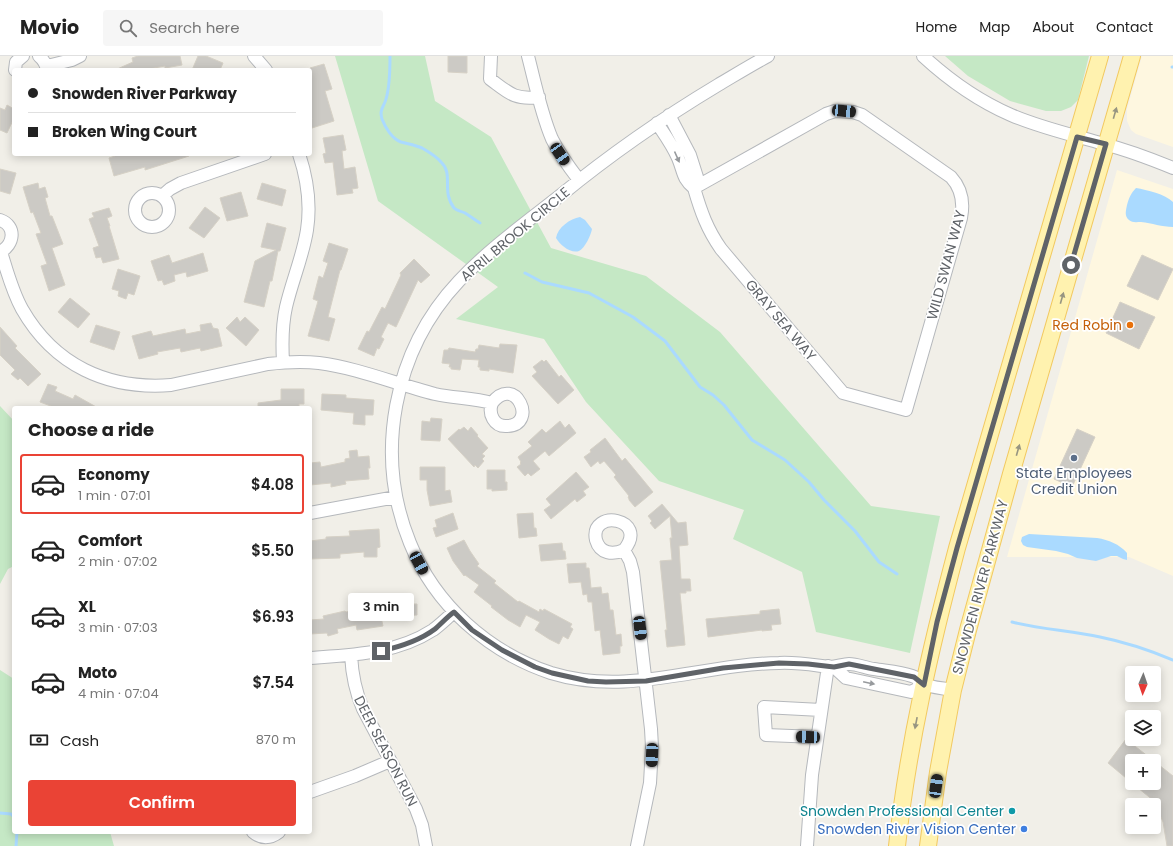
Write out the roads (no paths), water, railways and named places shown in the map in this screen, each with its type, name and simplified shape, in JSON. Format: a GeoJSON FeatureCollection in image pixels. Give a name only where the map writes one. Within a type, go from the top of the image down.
{"type":"FeatureCollection","features":[{"type":"Feature","properties":{"kind":"main road"},"geometry":{"type":"LineString","coordinates":[[897,846],[908,766],[937,622],[957,548],[1100,56]]}},
{"type":"Feature","properties":{"kind":"main road","name":"SNOWDEN RIVER PARKWAY"},"geometry":{"type":"LineString","coordinates":[[928,846],[938,772],[953,690],[968,630],[1132,56]]}},
{"type":"Feature","properties":{"kind":"street"},"geometry":{"type":"LineString","coordinates":[[15,68],[16,62],[23,56]]}},
{"type":"Feature","properties":{"kind":"street"},"geometry":{"type":"LineString","coordinates":[[44,64],[72,60],[80,56]]}},
{"type":"Feature","properties":{"kind":"street"},"geometry":{"type":"LineString","coordinates":[[254,56],[264,68]]}},
{"type":"Feature","properties":{"kind":"street"},"geometry":{"type":"LineString","coordinates":[[491,56],[490,79],[510,94],[519,98],[539,96]]}},
{"type":"Feature","properties":{"kind":"street"},"geometry":{"type":"LineString","coordinates":[[528,56],[546,122],[560,154],[578,180]]}},
{"type":"Feature","properties":{"kind":"street","name":"APRIL BROOK CIRCLE"},"geometry":{"type":"LineString","coordinates":[[766,56],[643,132],[578,180],[483,258],[457,283],[439,304],[426,324],[416,343],[400,384],[395,406],[391,460],[396,497],[402,524],[425,573],[454,612],[472,630],[502,650],[546,671],[588,681],[606,682],[646,681],[753,664],[808,664],[831,667]]}},
{"type":"Feature","properties":{"kind":"street"},"geometry":{"type":"LineString","coordinates":[[923,56],[953,81],[993,107],[1032,123],[1106,144],[1173,168]]}},
{"type":"Feature","properties":{"kind":"street","name":"WILD SWAN WAY"},"geometry":{"type":"LineString","coordinates":[[694,188],[826,114],[835,111],[853,112],[862,115],[951,177],[960,191],[963,211],[906,410]]}},
{"type":"Feature","properties":{"kind":"street","name":"GRAY SEA WAY"},"geometry":{"type":"LineString","coordinates":[[669,115],[690,155],[697,177],[694,188],[704,221],[721,249],[843,393],[906,410]]}},
{"type":"Feature","properties":{"kind":"street","name":"GRAY SEA WAY"},"geometry":{"type":"LineString","coordinates":[[657,124],[678,158],[686,182],[694,188]]}},
{"type":"Feature","properties":{"kind":"street"},"geometry":{"type":"LineString","coordinates":[[162,196],[170,189],[181,183],[259,156]]}},
{"type":"Feature","properties":{"kind":"street"},"geometry":{"type":"LineString","coordinates":[[283,362],[283,321],[307,230],[308,214],[306,180],[300,156]]}},
{"type":"Feature","properties":{"kind":"street"},"geometry":{"type":"LineString","coordinates":[[0,220],[7,224],[12,233],[10,244],[0,252],[15,293],[31,323],[42,338],[54,350],[67,360],[91,372],[116,381],[143,386],[157,386],[170,385],[252,367],[283,362],[320,364],[351,370],[443,396],[478,399],[492,403]]}},
{"type":"Feature","properties":{"kind":"street"},"geometry":{"type":"LineString","coordinates":[[312,513],[396,497]]}},
{"type":"Feature","properties":{"kind":"street"},"geometry":{"type":"LineString","coordinates":[[624,550],[630,561],[633,572],[651,729],[650,783],[637,846]]}},
{"type":"Feature","properties":{"kind":"street"},"geometry":{"type":"LineString","coordinates":[[312,658],[372,653],[405,644],[434,629],[454,612]]}},
{"type":"Feature","properties":{"kind":"street","name":"DEER SEASON RUN"},"geometry":{"type":"LineString","coordinates":[[351,655],[356,695],[416,809],[422,825],[426,846]]}},
{"type":"Feature","properties":{"kind":"street"},"geometry":{"type":"LineString","coordinates":[[807,846],[812,775],[817,737],[821,710],[831,667],[846,678],[911,692],[924,685],[953,690]]}},
{"type":"Feature","properties":{"kind":"street"},"geometry":{"type":"LineString","coordinates":[[817,737],[766,735],[764,707],[821,710]]}},
{"type":"Feature","properties":{"kind":"street"},"geometry":{"type":"LineString","coordinates":[[312,791],[356,776],[390,761]]}},
{"type":"Feature","properties":{"kind":"street"},"geometry":{"type":"LineString","coordinates":[[255,834],[259,837],[267,838],[276,834]]}},
{"type":"Feature","properties":{"kind":"water"},"geometry":{"type":"Polygon","coordinates":[[[1136,188],[1161,195],[1173,202],[1173,227],[1133,222],[1126,217],[1127,205],[1130,196],[1136,188]]]}},
{"type":"Feature","properties":{"kind":"water"},"geometry":{"type":"Polygon","coordinates":[[[580,217],[585,220],[592,229],[589,238],[583,247],[576,252],[563,246],[556,238],[559,230],[565,224],[580,217]]]}},
{"type":"Feature","properties":{"kind":"water"},"geometry":{"type":"Polygon","coordinates":[[[1029,534],[1097,538],[1106,540],[1114,543],[1124,550],[1127,553],[1127,560],[1117,556],[1111,556],[1096,561],[1077,558],[1056,551],[1027,547],[1023,545],[1021,541],[1022,537],[1029,534]]]}},
{"type":"Feature","properties":{"kind":"waterway"},"geometry":{"type":"LineString","coordinates":[[390,56],[390,78],[386,99],[381,113],[385,126],[392,136],[401,142],[422,148],[439,160],[447,172],[448,195],[450,202],[454,208],[480,223]]}},
{"type":"Feature","properties":{"kind":"waterway"},"geometry":{"type":"LineString","coordinates":[[525,273],[542,282],[589,293],[633,317],[665,341],[700,387],[713,395],[724,405],[752,440],[785,460],[809,482],[824,500],[855,531],[879,562],[897,574]]}},
{"type":"Feature","properties":{"kind":"waterway"},"geometry":{"type":"LineString","coordinates":[[1012,622],[1109,639],[1173,660]]}},
{"type":"Feature","properties":{"kind":"waterway"},"geometry":{"type":"LineString","coordinates":[[0,813],[12,815]]}},
{"type":"Feature","properties":{"kind":"waterway"},"geometry":{"type":"LineString","coordinates":[[16,846],[17,834]]}},
{"type":"Feature","properties":{"kind":"place","name":"Red Robin"},"geometry":{"type":"Point","coordinates":[1130,325]}},
{"type":"Feature","properties":{"kind":"place","name":"State Employees Credit Union"},"geometry":{"type":"Point","coordinates":[1074,458]}},
{"type":"Feature","properties":{"kind":"place","name":"Snowden Professional Center"},"geometry":{"type":"Point","coordinates":[1012,811]}},
{"type":"Feature","properties":{"kind":"place","name":"Snowden River Vision Center"},"geometry":{"type":"Point","coordinates":[1024,829]}}]}
